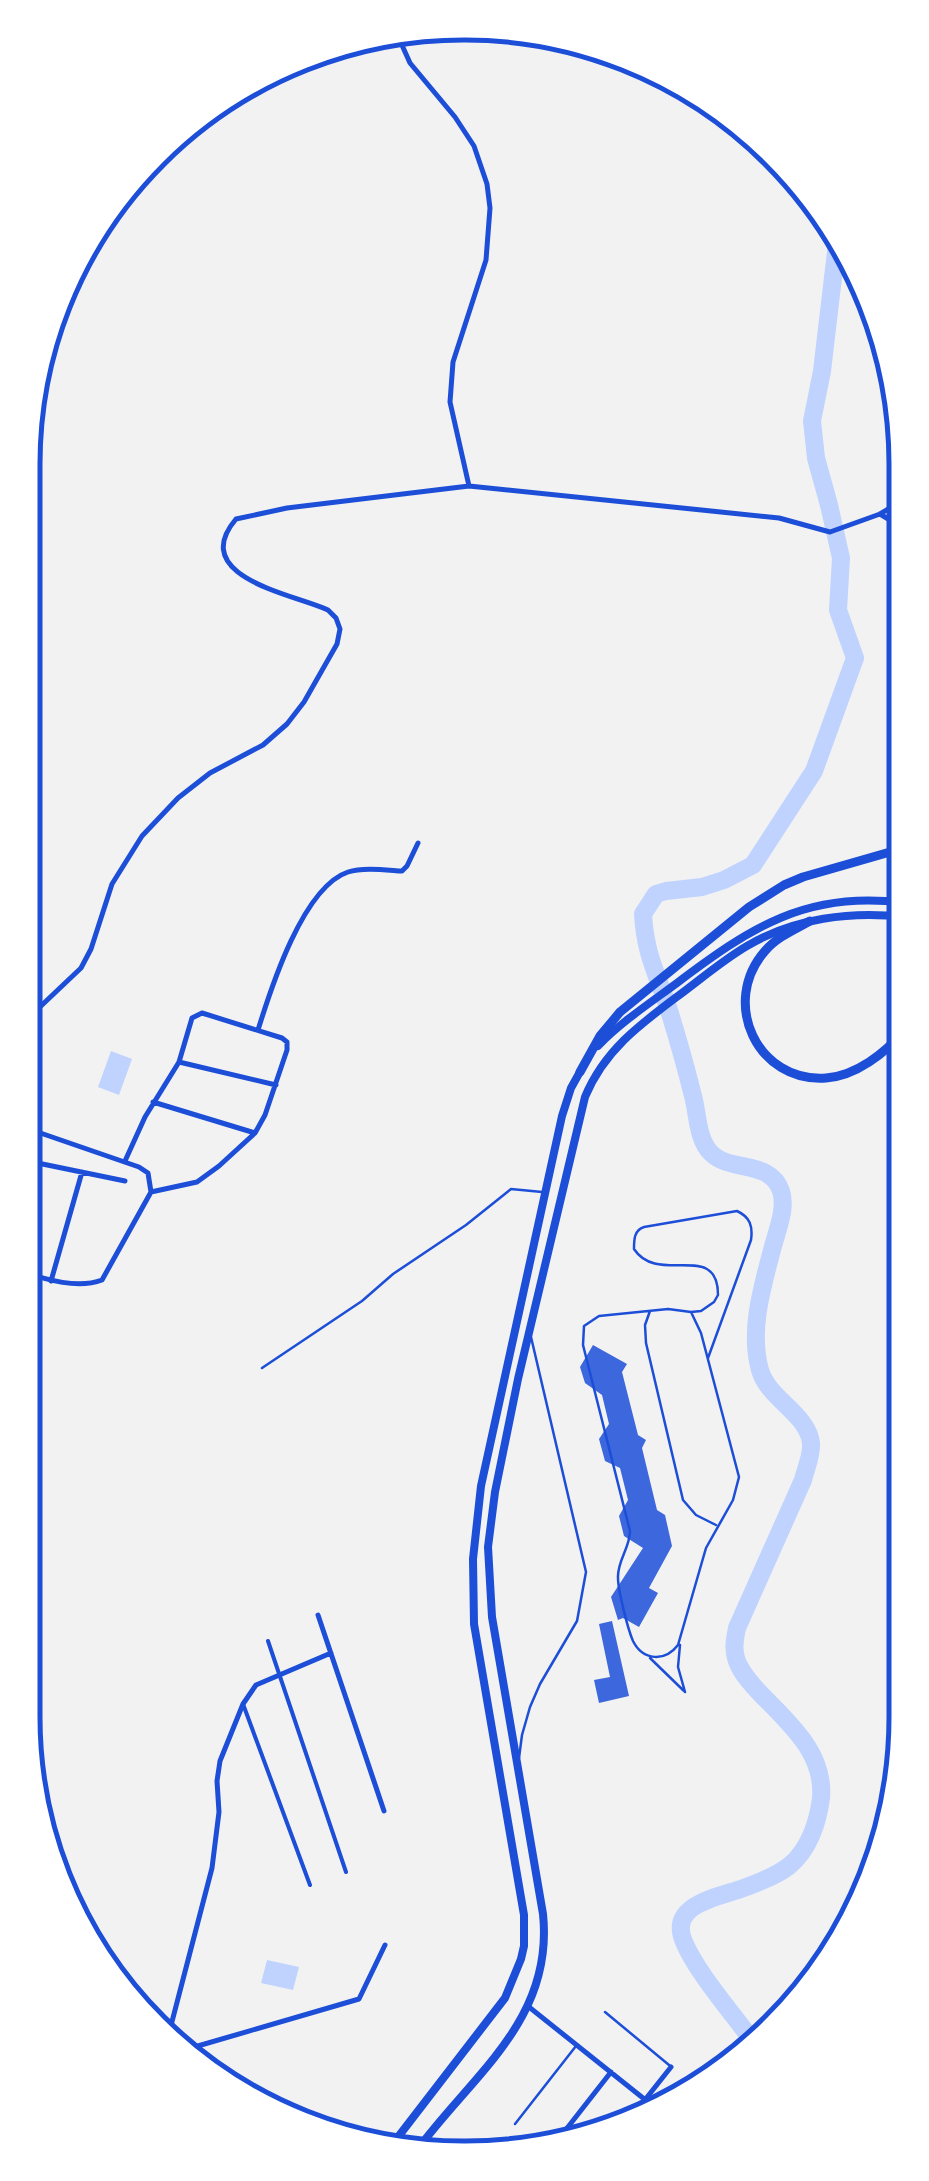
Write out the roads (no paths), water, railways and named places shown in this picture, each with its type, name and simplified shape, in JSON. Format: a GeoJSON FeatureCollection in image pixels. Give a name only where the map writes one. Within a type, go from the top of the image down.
{"type":"FeatureCollection","features":[{"type":"Feature","properties":{"kind":"highway"},"geometry":{"type":"LineString","coordinates":[[580,1072],[600,1036],[620,1012],[748,907],[784,886],[889,852]]}},
{"type":"Feature","properties":{"kind":"highway"},"geometry":{"type":"LineString","coordinates":[[810,921],[774,942],[753,970],[744,1007],[752,1037],[784,1069],[821,1078],[848,1073],[889,1045]]}},
{"type":"Feature","properties":{"kind":"main road"},"geometry":{"type":"LineString","coordinates":[[399,2136],[505,1998],[517,1974],[524,1946],[522,1896],[474,1624],[473,1570],[482,1486],[566,1103],[580,1072],[599,1045],[733,941],[795,912],[851,902],[889,901]]}},
{"type":"Feature","properties":{"kind":"main road"},"geometry":{"type":"LineString","coordinates":[[425,2139],[510,2037],[529,2006],[541,1967],[544,1928],[492,1617],[488,1563],[495,1492],[585,1097],[609,1054],[650,1017],[750,944],[810,921],[859,914],[889,916]]}},
{"type":"Feature","properties":{"kind":"street"},"geometry":{"type":"LineString","coordinates":[[402,45],[410,63],[474,146],[490,208],[486,260],[453,362],[450,402],[468,486]]}},
{"type":"Feature","properties":{"kind":"street"},"geometry":{"type":"LineString","coordinates":[[40,1006],[81,968],[112,884],[142,836],[178,798],[210,773],[263,745],[287,724],[337,644],[340,629],[328,610],[233,571],[224,556],[224,539],[236,520],[287,508],[468,486],[779,518],[830,532],[889,509]]}},
{"type":"Feature","properties":{"kind":"street"},"geometry":{"type":"LineString","coordinates":[[880,514],[889,519]]}},
{"type":"Feature","properties":{"kind":"street"},"geometry":{"type":"LineString","coordinates":[[258,1030],[278,966],[314,900],[330,882],[349,872],[402,871],[418,843]]}},
{"type":"Feature","properties":{"kind":"street"},"geometry":{"type":"LineString","coordinates":[[125,1161],[153,1102],[180,1062],[192,1018],[197,1014],[258,1030],[286,1042],[287,1050],[266,1115],[255,1133],[197,1182],[151,1192]]}},
{"type":"Feature","properties":{"kind":"street"},"geometry":{"type":"LineString","coordinates":[[180,1062],[276,1085]]}},
{"type":"Feature","properties":{"kind":"street"},"geometry":{"type":"LineString","coordinates":[[153,1102],[255,1133]]}},
{"type":"Feature","properties":{"kind":"street"},"geometry":{"type":"LineString","coordinates":[[40,1133],[125,1161],[148,1173],[151,1192],[102,1280],[93,1283],[40,1278]]}},
{"type":"Feature","properties":{"kind":"street"},"geometry":{"type":"LineString","coordinates":[[40,1163],[125,1182]]}},
{"type":"Feature","properties":{"kind":"street"},"geometry":{"type":"LineString","coordinates":[[51,1281],[82,1172]]}},
{"type":"Feature","properties":{"kind":"street"},"geometry":{"type":"LineString","coordinates":[[318,1615],[384,1812]]}},
{"type":"Feature","properties":{"kind":"street"},"geometry":{"type":"LineString","coordinates":[[268,1641],[346,1872]]}},
{"type":"Feature","properties":{"kind":"street"},"geometry":{"type":"LineString","coordinates":[[172,2024],[212,1868],[220,1761],[243,1704],[256,1685],[331,1653]]}},
{"type":"Feature","properties":{"kind":"street"},"geometry":{"type":"LineString","coordinates":[[243,1704],[310,1885]]}},
{"type":"Feature","properties":{"kind":"street"},"geometry":{"type":"LineString","coordinates":[[197,2046],[359,1999],[385,1944]]}},
{"type":"Feature","properties":{"kind":"street"},"geometry":{"type":"LineString","coordinates":[[529,2006],[646,2100]]}},
{"type":"Feature","properties":{"kind":"street"},"geometry":{"type":"LineString","coordinates":[[646,2100],[671,2067]]}},
{"type":"Feature","properties":{"kind":"street"},"geometry":{"type":"LineString","coordinates":[[567,2129],[611,2072]]}},
{"type":"Feature","properties":{"kind":"lane"},"geometry":{"type":"LineString","coordinates":[[262,1368],[362,1301],[511,1189],[546,1192]]}},
{"type":"Feature","properties":{"kind":"lane"},"geometry":{"type":"LineString","coordinates":[[691,1312],[699,1324],[739,1477],[734,1500],[706,1548],[675,1650],[655,1658],[641,1652],[632,1639],[618,1578],[630,1532],[583,1345],[584,1326],[599,1316],[668,1309],[701,1311],[714,1302],[718,1288],[713,1273],[700,1265],[668,1266],[645,1261],[634,1250],[638,1230],[737,1211],[745,1214],[751,1225],[751,1240],[708,1358]]}},
{"type":"Feature","properties":{"kind":"lane"},"geometry":{"type":"LineString","coordinates":[[650,1310],[645,1325],[646,1343],[684,1500],[696,1515],[717,1525]]}},
{"type":"Feature","properties":{"kind":"lane"},"geometry":{"type":"LineString","coordinates":[[518,1769],[530,1706],[577,1620],[586,1572],[530,1331]]}},
{"type":"Feature","properties":{"kind":"lane"},"geometry":{"type":"LineString","coordinates":[[648,1656],[685,1692],[678,1667],[681,1636]]}},
{"type":"Feature","properties":{"kind":"lane"},"geometry":{"type":"LineString","coordinates":[[605,2012],[671,2067]]}},
{"type":"Feature","properties":{"kind":"lane"},"geometry":{"type":"LineString","coordinates":[[516,2124],[577,2045]]}},
{"type":"Feature","properties":{"kind":"water"},"geometry":{"type":"Polygon","coordinates":[[[111,1051],[132,1059],[119,1095],[98,1087],[111,1051]]]}},
{"type":"Feature","properties":{"kind":"water"},"geometry":{"type":"Polygon","coordinates":[[[267,1960],[299,1967],[293,1990],[261,1983],[267,1960]]]}},
{"type":"Feature","properties":{"kind":"waterway"},"geometry":{"type":"LineString","coordinates":[[747,2034],[698,1967],[681,1929],[683,1919],[698,1905],[760,1882],[789,1866],[807,1844],[818,1816],[821,1781],[810,1751],[745,1675],[734,1647],[737,1628],[803,1480],[811,1443],[803,1423],[764,1380],[757,1355],[758,1310],[782,1213],[781,1191],[768,1174],[719,1159],[703,1141],[680,1048],[648,949],[643,914],[656,894],[702,887],[753,865],[814,771],[855,658],[838,610],[841,558],[816,458],[812,421],[835,258]]}}]}
